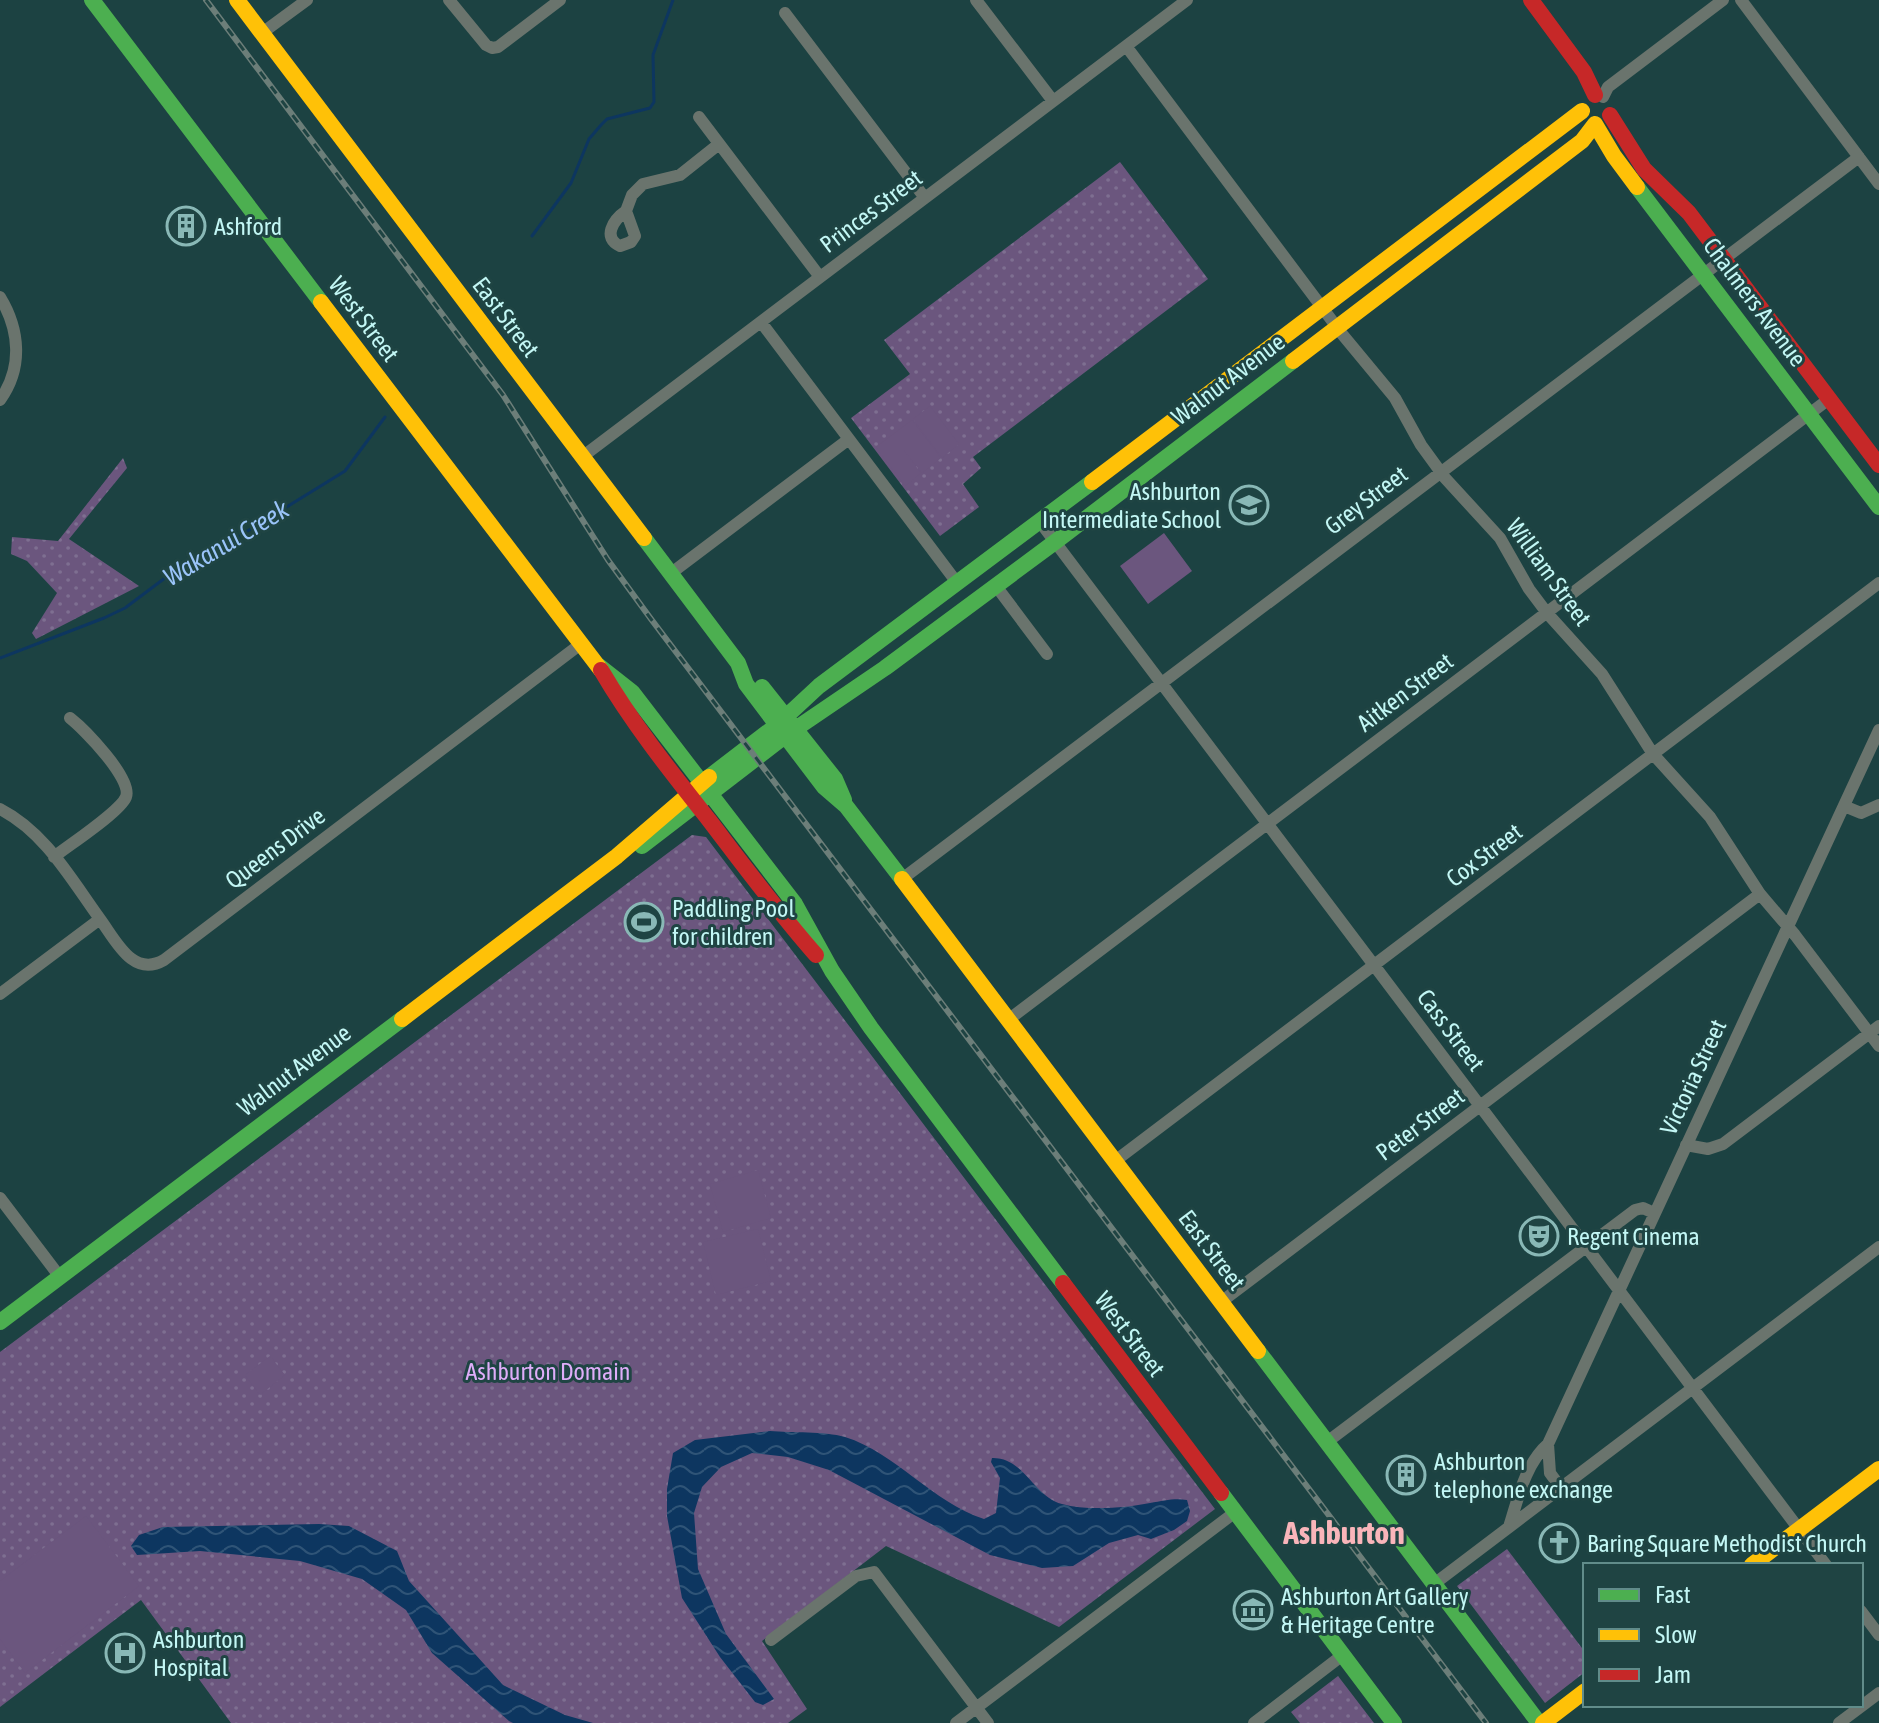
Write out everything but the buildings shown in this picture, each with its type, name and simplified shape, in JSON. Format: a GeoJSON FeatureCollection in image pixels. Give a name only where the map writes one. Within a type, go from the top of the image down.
{"type":"FeatureCollection","features":[{"type":"Feature","properties":{"kind":"main road","name":"West Street"},"geometry":{"type":"LineString","coordinates":[[92,0],[521,567],[582,643],[620,702],[693,800],[791,927],[832,971]]}},
{"type":"Feature","properties":{"kind":"main road","name":"East Street"},"geometry":{"type":"LineString","coordinates":[[237,0],[670,574],[738,663],[754,677],[786,726],[835,779],[846,806],[1541,1723]]}},
{"type":"Feature","properties":{"kind":"main road"},"geometry":{"type":"LineString","coordinates":[[1531,0],[1610,107],[1602,119],[1587,120],[1582,111],[1584,102],[1599,96]]}},
{"type":"Feature","properties":{"kind":"main road","name":"Walnut Avenue"},"geometry":{"type":"LineString","coordinates":[[786,726],[819,686],[1582,111]]}},
{"type":"Feature","properties":{"kind":"main road","name":"Walnut Avenue"},"geometry":{"type":"LineString","coordinates":[[0,1322],[693,800],[786,726],[885,668],[1055,542],[1582,141],[1602,119]]}},
{"type":"Feature","properties":{"kind":"main road","name":"Chalmers Avenue"},"geometry":{"type":"LineString","coordinates":[[1602,119],[1614,156],[1879,507]]}},
{"type":"Feature","properties":{"kind":"main road","name":"Chalmers Avenue"},"geometry":{"type":"LineString","coordinates":[[1602,119],[1620,135],[1660,189],[1689,213],[1879,465]]}},
{"type":"Feature","properties":{"kind":"main road"},"geometry":{"type":"LineString","coordinates":[[1582,141],[1598,144],[1614,156]]}},
{"type":"Feature","properties":{"kind":"main road"},"geometry":{"type":"LineString","coordinates":[[869,648],[885,668]]}},
{"type":"Feature","properties":{"kind":"main road","name":"West Street"},"geometry":{"type":"LineString","coordinates":[[599,666],[632,692],[795,904],[832,971],[871,1028],[1394,1723]]}},
{"type":"Feature","properties":{"kind":"main road"},"geometry":{"type":"LineString","coordinates":[[1755,1563],[1879,1469]]}},
{"type":"Feature","properties":{"kind":"main road"},"geometry":{"type":"LineString","coordinates":[[1541,1723],[1583,1692]]}},
{"type":"Feature","properties":{"kind":"street"},"geometry":{"type":"LineString","coordinates":[[262,33],[307,0]]}},
{"type":"Feature","properties":{"kind":"street"},"geometry":{"type":"LineString","coordinates":[[449,0],[486,45],[492,48],[498,47],[560,0]]}},
{"type":"Feature","properties":{"kind":"street"},"geometry":{"type":"LineString","coordinates":[[976,0],[1053,101]]}},
{"type":"Feature","properties":{"kind":"street","name":"Princes Street"},"geometry":{"type":"LineString","coordinates":[[582,457],[1187,0]]}},
{"type":"Feature","properties":{"kind":"street"},"geometry":{"type":"LineString","coordinates":[[1599,96],[1723,0]]}},
{"type":"Feature","properties":{"kind":"street"},"geometry":{"type":"LineString","coordinates":[[1741,0],[1879,184]]}},
{"type":"Feature","properties":{"kind":"street"},"geometry":{"type":"LineString","coordinates":[[785,13],[925,198]]}},
{"type":"Feature","properties":{"kind":"street","name":"William Street"},"geometry":{"type":"LineString","coordinates":[[1126,46],[1336,327],[1395,398],[1421,445],[1440,471],[1500,538],[1529,589],[1547,613],[1602,674],[1653,754],[1710,817],[1760,894],[1874,1030],[1879,1046]]}},
{"type":"Feature","properties":{"kind":"street"},"geometry":{"type":"LineString","coordinates":[[699,117],[820,277]]}},
{"type":"Feature","properties":{"kind":"street"},"geometry":{"type":"LineString","coordinates":[[626,211],[632,195],[643,184],[680,175],[719,144]]}},
{"type":"Feature","properties":{"kind":"street","name":"Grey Street"},"geometry":{"type":"LineString","coordinates":[[902,879],[1859,157]]}},
{"type":"Feature","properties":{"kind":"street"},"geometry":{"type":"LineString","coordinates":[[0,297],[13,325],[17,343],[14,370],[0,400]]}},
{"type":"Feature","properties":{"kind":"street"},"geometry":{"type":"LineString","coordinates":[[761,322],[958,584]]}},
{"type":"Feature","properties":{"kind":"street","name":"Aitken Street"},"geometry":{"type":"LineString","coordinates":[[1008,1020],[1829,399]]}},
{"type":"Feature","properties":{"kind":"street"},"geometry":{"type":"LineString","coordinates":[[670,574],[849,439]]}},
{"type":"Feature","properties":{"kind":"street","name":"Cass Street"},"geometry":{"type":"LineString","coordinates":[[1040,522],[1824,1563]]}},
{"type":"Feature","properties":{"kind":"street","name":"Cox Street"},"geometry":{"type":"LineString","coordinates":[[1115,1161],[1879,583]]}},
{"type":"Feature","properties":{"kind":"street"},"geometry":{"type":"LineString","coordinates":[[996,586],[1047,654]]}},
{"type":"Feature","properties":{"kind":"street","name":"Queens Drive"},"geometry":{"type":"LineString","coordinates":[[0,809],[32,831],[134,962],[140,965],[157,964],[582,643]]}},
{"type":"Feature","properties":{"kind":"street"},"geometry":{"type":"LineString","coordinates":[[54,857],[112,813],[125,798],[126,791],[123,780],[87,731],[70,718]]}},
{"type":"Feature","properties":{"kind":"street","name":"Victoria Street"},"geometry":{"type":"LineString","coordinates":[[1509,1527],[1527,1476],[1539,1452],[1548,1444],[1879,730]]}},
{"type":"Feature","properties":{"kind":"street"},"geometry":{"type":"LineString","coordinates":[[1844,806],[1861,813],[1879,805]]}},
{"type":"Feature","properties":{"kind":"street","name":"Peter Street"},"geometry":{"type":"LineString","coordinates":[[1221,1302],[1760,894]]}},
{"type":"Feature","properties":{"kind":"street"},"geometry":{"type":"LineString","coordinates":[[0,994],[100,919]]}},
{"type":"Feature","properties":{"kind":"street"},"geometry":{"type":"LineString","coordinates":[[1686,1145],[1708,1149],[1723,1144],[1874,1030]]}},
{"type":"Feature","properties":{"kind":"street"},"geometry":{"type":"LineString","coordinates":[[0,1198],[60,1277]]}},
{"type":"Feature","properties":{"kind":"street"},"geometry":{"type":"LineString","coordinates":[[1327,1442],[1635,1210],[1643,1208],[1654,1213]]}},
{"type":"Feature","properties":{"kind":"street"},"geometry":{"type":"LineString","coordinates":[[1434,1584],[1879,1247]]}},
{"type":"Feature","properties":{"kind":"street","name":"Victoria Street"},"geometry":{"type":"LineString","coordinates":[[1548,1444],[1550,1473]]}},
{"type":"Feature","properties":{"kind":"street"},"geometry":{"type":"LineString","coordinates":[[1527,1476],[1550,1473],[1561,1488]]}},
{"type":"Feature","properties":{"kind":"street"},"geometry":{"type":"LineString","coordinates":[[956,1723],[1234,1513]]}},
{"type":"Feature","properties":{"kind":"street"},"geometry":{"type":"LineString","coordinates":[[771,1640],[856,1576],[874,1572],[988,1723]]}},
{"type":"Feature","properties":{"kind":"street"},"geometry":{"type":"LineString","coordinates":[[1863,1614],[1879,1635]]}},
{"type":"Feature","properties":{"kind":"street"},"geometry":{"type":"LineString","coordinates":[[1254,1723],[1344,1654]]}},
{"type":"Feature","properties":{"kind":"street"},"geometry":{"type":"LineString","coordinates":[[1839,1723],[1860,1707]]}},
{"type":"Feature","properties":{"kind":"street"},"geometry":{"type":"LineString","coordinates":[[1271,1711],[1280,1723]]}},
{"type":"Feature","properties":{"kind":"green space"},"geometry":{"type":"Polygon","coordinates":[[[1120,162],[1208,279],[973,457],[981,468],[963,484],[979,507],[940,536],[851,418],[910,374],[884,340],[1120,162]]]}},
{"type":"Feature","properties":{"kind":"green space"},"geometry":{"type":"Polygon","coordinates":[[[930,406],[959,444],[942,458],[913,419],[930,406]]]}},
{"type":"Feature","properties":{"kind":"green space"},"geometry":{"type":"Polygon","coordinates":[[[912,420],[941,458],[922,473],[902,448],[921,473],[905,486],[876,447],[912,420]]]}},
{"type":"Feature","properties":{"kind":"green space"},"geometry":{"type":"Polygon","coordinates":[[[123,458],[127,468],[69,539],[139,586],[36,639],[32,633],[57,593],[27,561],[11,554],[12,537],[58,541],[123,458]]]}},
{"type":"Feature","properties":{"kind":"green space"},"geometry":{"type":"Polygon","coordinates":[[[1164,533],[1192,571],[1148,604],[1120,566],[1164,533]]]}},
{"type":"Feature","properties":{"kind":"green space","name":"Ashburton Domain"},"geometry":{"type":"Polygon","coordinates":[[[692,835],[706,837],[1215,1509],[1059,1627],[886,1546],[762,1641],[807,1709],[788,1723],[231,1723],[141,1600],[0,1707],[0,1352],[692,835]]]}},
{"type":"Feature","properties":{"kind":"green space"},"geometry":{"type":"Polygon","coordinates":[[[758,1170],[771,1218],[723,1232],[710,1184],[758,1170]]]}},
{"type":"Feature","properties":{"kind":"green space"},"geometry":{"type":"Polygon","coordinates":[[[758,1229],[771,1281],[716,1295],[703,1242],[758,1229]]]}},
{"type":"Feature","properties":{"kind":"green space"},"geometry":{"type":"Polygon","coordinates":[[[270,1356],[285,1375],[260,1395],[245,1375],[270,1356]]]}},
{"type":"Feature","properties":{"kind":"green space"},"geometry":{"type":"Polygon","coordinates":[[[86,1516],[139,1586],[25,1673],[0,1639],[0,1581],[86,1516]]]}},
{"type":"Feature","properties":{"kind":"green space"},"geometry":{"type":"Polygon","coordinates":[[[1507,1549],[1583,1649],[1583,1674],[1545,1703],[1457,1586],[1507,1549]]]}},
{"type":"Feature","properties":{"kind":"green space"},"geometry":{"type":"Polygon","coordinates":[[[1338,1676],[1374,1723],[1300,1723],[1291,1712],[1338,1676]]]}},
{"type":"Feature","properties":{"kind":"water"},"geometry":{"type":"Polygon","coordinates":[[[770,1431],[837,1435],[863,1444],[948,1501],[984,1519],[996,1513],[1000,1478],[991,1462],[992,1458],[1012,1464],[1044,1494],[1062,1504],[1106,1508],[1182,1499],[1187,1500],[1190,1511],[1187,1521],[1151,1539],[1138,1535],[1109,1543],[1073,1566],[1042,1568],[990,1555],[829,1470],[788,1457],[752,1453],[721,1467],[702,1487],[694,1513],[698,1569],[726,1634],[774,1699],[763,1705],[755,1702],[720,1657],[682,1598],[667,1516],[667,1489],[673,1453],[695,1440],[770,1431]]]}},
{"type":"Feature","properties":{"kind":"water"},"geometry":{"type":"Polygon","coordinates":[[[349,1526],[397,1551],[409,1581],[503,1685],[565,1715],[593,1723],[509,1721],[432,1653],[406,1610],[362,1579],[300,1561],[200,1551],[137,1555],[131,1546],[139,1535],[163,1527],[349,1526]]]}},
{"type":"Feature","properties":{"kind":"waterway","name":"Wakanui Creek"},"geometry":{"type":"LineString","coordinates":[[532,236],[571,183],[589,139],[601,125],[607,119],[650,108],[654,102],[653,55],[673,0]]}},
{"type":"Feature","properties":{"kind":"waterway","name":"Wakanui Creek"},"geometry":{"type":"LineString","coordinates":[[0,658],[125,608],[193,557],[233,540],[345,471],[385,417]]}},
{"type":"Feature","properties":{"kind":"railway"},"geometry":{"type":"LineString","coordinates":[[206,0],[503,395],[608,560],[651,619],[1486,1723]]}},
{"type":"Feature","properties":{"kind":"traffic: fast"},"geometry":{"type":"LineString","coordinates":[[92,0],[321,302]]}},
{"type":"Feature","properties":{"kind":"traffic: fast"},"geometry":{"type":"LineString","coordinates":[[1637,187],[1879,507]]}},
{"type":"Feature","properties":{"kind":"traffic: fast"},"geometry":{"type":"LineString","coordinates":[[642,846],[785,736],[885,668],[1055,542],[1293,361]]}},
{"type":"Feature","properties":{"kind":"traffic: fast"},"geometry":{"type":"LineString","coordinates":[[709,777],[777,725],[819,686],[1092,482]]}},
{"type":"Feature","properties":{"kind":"traffic: fast"},"geometry":{"type":"LineString","coordinates":[[644,538],[738,663],[746,684],[824,787],[846,806],[902,879]]}},
{"type":"Feature","properties":{"kind":"traffic: fast"},"geometry":{"type":"LineString","coordinates":[[599,666],[632,692],[795,904],[832,971],[871,1028],[1063,1283]]}},
{"type":"Feature","properties":{"kind":"traffic: fast"},"geometry":{"type":"LineString","coordinates":[[762,687],[835,779],[844,800]]}},
{"type":"Feature","properties":{"kind":"traffic: fast"},"geometry":{"type":"LineString","coordinates":[[0,1322],[402,1019]]}},
{"type":"Feature","properties":{"kind":"traffic: fast"},"geometry":{"type":"LineString","coordinates":[[1258,1351],[1539,1723]]}},
{"type":"Feature","properties":{"kind":"traffic: fast"},"geometry":{"type":"LineString","coordinates":[[1221,1493],[1394,1723]]}},
{"type":"Feature","properties":{"kind":"traffic: slow"},"geometry":{"type":"LineString","coordinates":[[237,0],[644,538]]}},
{"type":"Feature","properties":{"kind":"traffic: slow"},"geometry":{"type":"LineString","coordinates":[[1092,482],[1582,111]]}},
{"type":"Feature","properties":{"kind":"traffic: slow"},"geometry":{"type":"LineString","coordinates":[[1293,361],[1582,141],[1595,124],[1637,187]]}},
{"type":"Feature","properties":{"kind":"traffic: slow"},"geometry":{"type":"LineString","coordinates":[[321,302],[601,670]]}},
{"type":"Feature","properties":{"kind":"traffic: slow"},"geometry":{"type":"LineString","coordinates":[[402,1019],[617,856],[709,777]]}},
{"type":"Feature","properties":{"kind":"traffic: slow"},"geometry":{"type":"LineString","coordinates":[[902,879],[1258,1351]]}},
{"type":"Feature","properties":{"kind":"traffic: slow"},"geometry":{"type":"LineString","coordinates":[[1755,1563],[1879,1469]]}},
{"type":"Feature","properties":{"kind":"traffic: slow"},"geometry":{"type":"LineString","coordinates":[[1543,1723],[1583,1693]]}},
{"type":"Feature","properties":{"kind":"traffic: jam"},"geometry":{"type":"LineString","coordinates":[[1531,0],[1584,72],[1595,95]]}},
{"type":"Feature","properties":{"kind":"traffic: jam"},"geometry":{"type":"LineString","coordinates":[[1610,115],[1644,169],[1689,213],[1879,465]]}},
{"type":"Feature","properties":{"kind":"traffic: jam"},"geometry":{"type":"LineString","coordinates":[[601,670],[666,765],[816,955]]}},
{"type":"Feature","properties":{"kind":"traffic: jam"},"geometry":{"type":"LineString","coordinates":[[1063,1283],[1221,1493]]}},
{"type":"Feature","properties":{"kind":"place","name":"Ashford"},"geometry":{"type":"Point","coordinates":[186,226]}},
{"type":"Feature","properties":{"kind":"place","name":"Ashburton Intermediate School"},"geometry":{"type":"Point","coordinates":[1249,505]}},
{"type":"Feature","properties":{"kind":"place","name":"Paddling Pool for children"},"geometry":{"type":"Point","coordinates":[644,922]}},
{"type":"Feature","properties":{"kind":"place","name":"Regent Cinema"},"geometry":{"type":"Point","coordinates":[1539,1236]}},
{"type":"Feature","properties":{"kind":"place","name":"Ashburton telephone exchange"},"geometry":{"type":"Point","coordinates":[1406,1475]}},
{"type":"Feature","properties":{"kind":"place","name":"Baring Square Methodist Church"},"geometry":{"type":"Point","coordinates":[1559,1543]}},
{"type":"Feature","properties":{"kind":"place","name":"Ashburton Art Gallery & Heritage Centre"},"geometry":{"type":"Point","coordinates":[1253,1610]}},
{"type":"Feature","properties":{"kind":"place","name":"Ashburton Hospital"},"geometry":{"type":"Point","coordinates":[125,1653]}},
{"type":"Feature","properties":{"kind":"district","name":"Ashburton"},"geometry":{"type":"Point","coordinates":[1344,1532]}}]}
